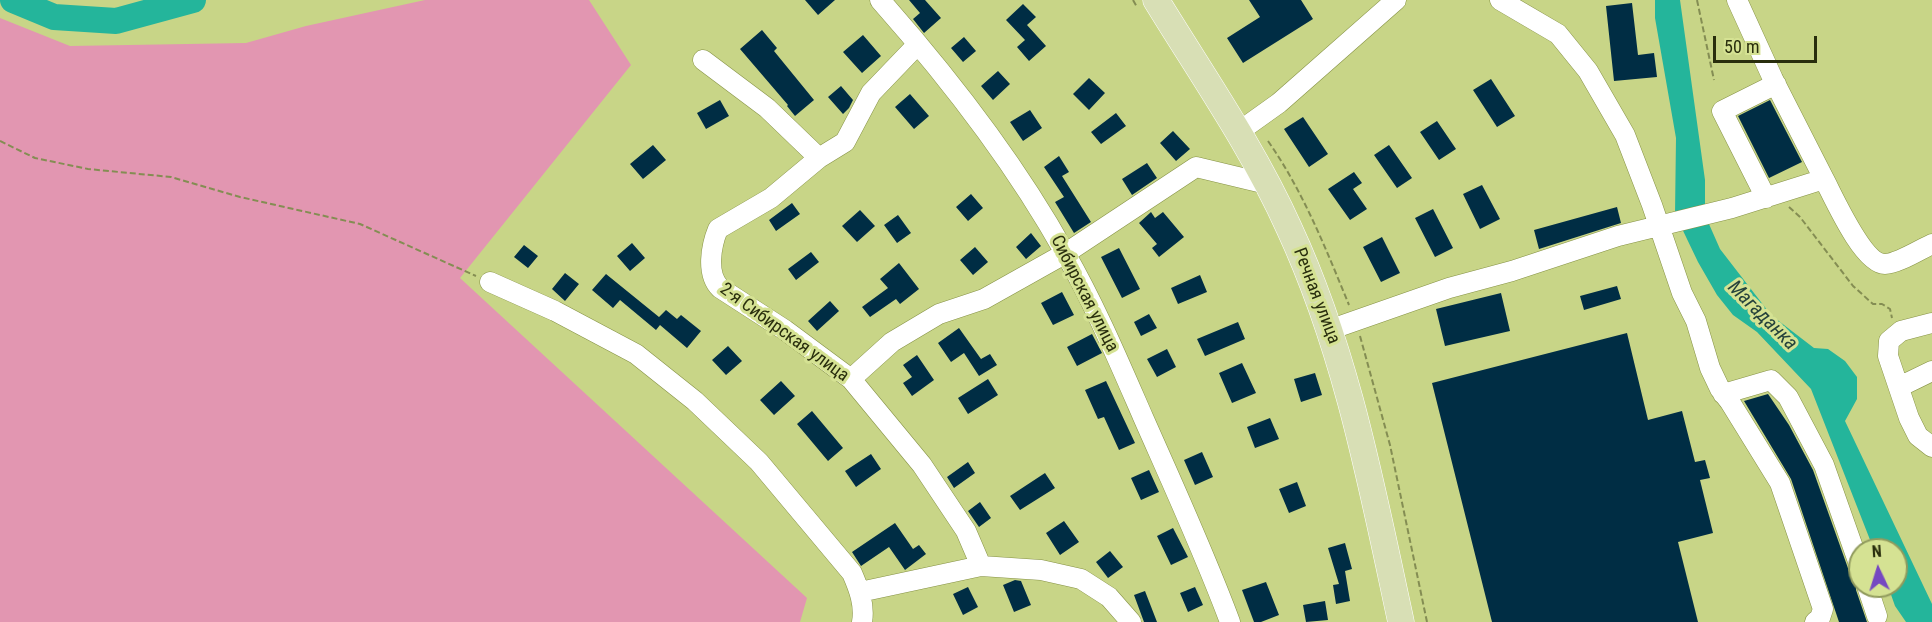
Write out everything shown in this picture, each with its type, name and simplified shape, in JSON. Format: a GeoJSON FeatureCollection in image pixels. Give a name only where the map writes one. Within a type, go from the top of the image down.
{"type":"FeatureCollection","features":[{"type":"Feature","properties":{"kind":"main road","name":"Речная улица"},"geometry":{"type":"LineString","coordinates":[[1147,5],[1237,133],[1267,184],[1299,250],[1345,376],[1401,622]]}},
{"type":"Feature","properties":{"kind":"street","name":"Сибирская улица"},"geometry":{"type":"LineString","coordinates":[[880,0],[997,144],[1066,253],[1146,423],[1209,565],[1225,620]]}},
{"type":"Feature","properties":{"kind":"street"},"geometry":{"type":"LineString","coordinates":[[1237,133],[1279,103],[1396,0]]}},
{"type":"Feature","properties":{"kind":"street"},"geometry":{"type":"LineString","coordinates":[[1500,0],[1558,34],[1588,71],[1625,135],[1662,227],[1682,292],[1696,321],[1710,368],[1723,394],[1780,483],[1823,609],[1820,618],[1815,622]]}},
{"type":"Feature","properties":{"kind":"street"},"geometry":{"type":"LineString","coordinates":[[1737,0],[1824,179],[1864,250],[1879,264],[1888,265],[1932,244]]}},
{"type":"Feature","properties":{"kind":"street","name":"2-я Сибирская улица"},"geometry":{"type":"LineString","coordinates":[[918,44],[871,93],[844,142],[819,158],[771,198],[718,229],[711,252],[713,276],[720,288],[785,330],[851,379],[922,465],[966,531],[981,566]]}},
{"type":"Feature","properties":{"kind":"street"},"geometry":{"type":"LineString","coordinates":[[703,60],[767,108],[819,158]]}},
{"type":"Feature","properties":{"kind":"street"},"geometry":{"type":"LineString","coordinates":[[1774,195],[1722,111],[1776,84]]}},
{"type":"Feature","properties":{"kind":"street"},"geometry":{"type":"LineString","coordinates":[[851,379],[892,342],[939,314],[984,300],[1066,253],[1196,167],[1267,184]]}},
{"type":"Feature","properties":{"kind":"street"},"geometry":{"type":"LineString","coordinates":[[1329,330],[1449,288],[1512,271],[1618,236],[1732,208],[1824,179]]}},
{"type":"Feature","properties":{"kind":"street"},"geometry":{"type":"LineString","coordinates":[[489,282],[555,311],[636,354],[695,401],[759,462],[852,573],[860,592],[862,622]]}},
{"type":"Feature","properties":{"kind":"street"},"geometry":{"type":"LineString","coordinates":[[1932,323],[1901,331],[1888,342],[1888,356],[1909,418],[1918,436],[1932,447]]}},
{"type":"Feature","properties":{"kind":"street"},"geometry":{"type":"LineString","coordinates":[[1899,387],[1932,371]]}},
{"type":"Feature","properties":{"kind":"street"},"geometry":{"type":"LineString","coordinates":[[1723,394],[1771,380],[1788,397],[1824,465],[1850,538]]}},
{"type":"Feature","properties":{"kind":"street"},"geometry":{"type":"LineString","coordinates":[[860,592],[981,566],[1041,570],[1081,579],[1109,597],[1131,622]]}},
{"type":"Feature","properties":{"kind":"street"},"geometry":{"type":"LineString","coordinates":[[1871,598],[1877,616]]}},
{"type":"Feature","properties":{"kind":"path"},"geometry":{"type":"LineString","coordinates":[[1133,0],[1147,5]]}},
{"type":"Feature","properties":{"kind":"path"},"geometry":{"type":"LineString","coordinates":[[1697,0],[1713,80]]}},
{"type":"Feature","properties":{"kind":"path"},"geometry":{"type":"LineString","coordinates":[[0,141],[35,158],[88,168],[171,177],[360,224],[489,282]]}},
{"type":"Feature","properties":{"kind":"path"},"geometry":{"type":"LineString","coordinates":[[1774,195],[1800,218],[1853,286],[1872,304],[1882,304],[1890,309],[1892,329],[1888,342]]}},
{"type":"Feature","properties":{"kind":"shaded area"},"geometry":{"type":"Polygon","coordinates":[[[425,0],[589,0],[631,65],[460,278],[807,598],[800,622],[0,622],[0,18],[70,46],[246,43],[306,26],[425,0]]]}},
{"type":"Feature","properties":{"kind":"water","name":"Магаданка"},"geometry":{"type":"Polygon","coordinates":[[[1655,0],[1680,0],[1705,180],[1705,215],[1720,249],[1771,315],[1814,348],[1828,349],[1845,361],[1857,377],[1857,399],[1845,421],[1901,538],[1869,538],[1811,389],[1757,332],[1733,315],[1717,295],[1675,214],[1676,138],[1655,18],[1655,0]]]}},
{"type":"Feature","properties":{"kind":"water"},"geometry":{"type":"Polygon","coordinates":[[[1908,554],[1932,604],[1932,622],[1906,622],[1892,598],[1908,598],[1908,554]]]}},
{"type":"Feature","properties":{"kind":"building"},"geometry":{"type":"Polygon","coordinates":[[[805,0],[835,0],[818,15],[805,0]]]}},
{"type":"Feature","properties":{"kind":"building"},"geometry":{"type":"Polygon","coordinates":[[[909,0],[925,0],[941,18],[924,33],[913,19],[920,13],[909,0]]]}},
{"type":"Feature","properties":{"kind":"building"},"geometry":{"type":"Polygon","coordinates":[[[1249,0],[1301,0],[1313,19],[1243,63],[1227,38],[1260,17],[1249,0]]]}},
{"type":"Feature","properties":{"kind":"building"},"geometry":{"type":"Polygon","coordinates":[[[1632,3],[1638,55],[1654,53],[1657,77],[1614,81],[1606,6],[1632,3]]]}},
{"type":"Feature","properties":{"kind":"building"},"geometry":{"type":"Polygon","coordinates":[[[1023,4],[1036,17],[1027,25],[1046,46],[1029,61],[1017,47],[1025,40],[1006,20],[1023,4]]]}},
{"type":"Feature","properties":{"kind":"building"},"geometry":{"type":"Polygon","coordinates":[[[762,30],[777,48],[774,51],[814,100],[795,116],[740,49],[762,30]]]}},
{"type":"Feature","properties":{"kind":"building"},"geometry":{"type":"Polygon","coordinates":[[[863,35],[881,56],[862,73],[843,52],[863,35]]]}},
{"type":"Feature","properties":{"kind":"building"},"geometry":{"type":"Polygon","coordinates":[[[964,37],[976,51],[963,62],[951,48],[964,37]]]}},
{"type":"Feature","properties":{"kind":"building"},"geometry":{"type":"Polygon","coordinates":[[[998,71],[1010,84],[993,100],[981,86],[998,71]]]}},
{"type":"Feature","properties":{"kind":"building"},"geometry":{"type":"Polygon","coordinates":[[[1089,78],[1105,93],[1089,110],[1073,94],[1089,78]]]}},
{"type":"Feature","properties":{"kind":"building"},"geometry":{"type":"Polygon","coordinates":[[[1491,79],[1515,116],[1497,127],[1473,90],[1491,79]]]}},
{"type":"Feature","properties":{"kind":"building"},"geometry":{"type":"Polygon","coordinates":[[[841,86],[853,100],[843,114],[828,97],[841,86]]]}},
{"type":"Feature","properties":{"kind":"building"},"geometry":{"type":"Polygon","coordinates":[[[910,94],[929,116],[914,129],[895,107],[910,94]]]}},
{"type":"Feature","properties":{"kind":"building"},"geometry":{"type":"Polygon","coordinates":[[[720,100],[729,116],[706,129],[697,113],[720,100]]]}},
{"type":"Feature","properties":{"kind":"building"},"geometry":{"type":"Polygon","coordinates":[[[1770,100],[1802,162],[1769,178],[1738,116],[1770,100]]]}},
{"type":"Feature","properties":{"kind":"building"},"geometry":{"type":"Polygon","coordinates":[[[1030,110],[1042,128],[1023,141],[1010,122],[1030,110]]]}},
{"type":"Feature","properties":{"kind":"building"},"geometry":{"type":"Polygon","coordinates":[[[1116,113],[1126,126],[1101,144],[1091,132],[1116,113]]]}},
{"type":"Feature","properties":{"kind":"building"},"geometry":{"type":"Polygon","coordinates":[[[1303,117],[1328,154],[1309,167],[1284,129],[1303,117]]]}},
{"type":"Feature","properties":{"kind":"building"},"geometry":{"type":"Polygon","coordinates":[[[1437,121],[1456,149],[1439,160],[1420,132],[1437,121]]]}},
{"type":"Feature","properties":{"kind":"building"},"geometry":{"type":"Polygon","coordinates":[[[1173,131],[1190,149],[1176,161],[1160,143],[1173,131]]]}},
{"type":"Feature","properties":{"kind":"building"},"geometry":{"type":"Polygon","coordinates":[[[653,145],[666,160],[643,179],[630,164],[653,145]]]}},
{"type":"Feature","properties":{"kind":"building"},"geometry":{"type":"Polygon","coordinates":[[[1389,145],[1412,178],[1397,188],[1374,155],[1389,145]]]}},
{"type":"Feature","properties":{"kind":"building"},"geometry":{"type":"Polygon","coordinates":[[[1059,156],[1069,172],[1062,176],[1091,222],[1074,233],[1055,202],[1064,197],[1044,167],[1059,156]]]}},
{"type":"Feature","properties":{"kind":"building"},"geometry":{"type":"Polygon","coordinates":[[[1147,163],[1157,178],[1132,195],[1122,179],[1147,163]]]}},
{"type":"Feature","properties":{"kind":"building"},"geometry":{"type":"Polygon","coordinates":[[[1354,172],[1362,183],[1353,189],[1367,209],[1350,220],[1328,189],[1354,172]]]}},
{"type":"Feature","properties":{"kind":"building"},"geometry":{"type":"Polygon","coordinates":[[[1482,185],[1500,219],[1480,229],[1463,194],[1482,185]]]}},
{"type":"Feature","properties":{"kind":"building"},"geometry":{"type":"Polygon","coordinates":[[[971,194],[983,208],[968,221],[956,207],[971,194]]]}},
{"type":"Feature","properties":{"kind":"building"},"geometry":{"type":"Polygon","coordinates":[[[792,203],[800,214],[776,231],[769,220],[792,203]]]}},
{"type":"Feature","properties":{"kind":"building"},"geometry":{"type":"Polygon","coordinates":[[[1617,207],[1621,223],[1539,249],[1534,230],[1617,207]]]}},
{"type":"Feature","properties":{"kind":"building"},"geometry":{"type":"Polygon","coordinates":[[[1433,209],[1453,248],[1435,257],[1415,218],[1433,209]]]}},
{"type":"Feature","properties":{"kind":"building"},"geometry":{"type":"Polygon","coordinates":[[[860,210],[875,226],[857,242],[842,226],[860,210]]]}},
{"type":"Feature","properties":{"kind":"building"},"geometry":{"type":"Polygon","coordinates":[[[1151,212],[1155,218],[1163,212],[1184,237],[1159,257],[1152,248],[1157,244],[1139,223],[1151,212]]]}},
{"type":"Feature","properties":{"kind":"building"},"geometry":{"type":"Polygon","coordinates":[[[898,215],[911,233],[897,243],[884,225],[898,215]]]}},
{"type":"Feature","properties":{"kind":"building"},"geometry":{"type":"Polygon","coordinates":[[[1031,233],[1041,246],[1026,259],[1016,247],[1031,233]]]}},
{"type":"Feature","properties":{"kind":"building"},"geometry":{"type":"Polygon","coordinates":[[[1382,237],[1400,273],[1381,282],[1363,247],[1382,237]]]}},
{"type":"Feature","properties":{"kind":"building"},"geometry":{"type":"Polygon","coordinates":[[[632,243],[645,258],[630,271],[617,256],[632,243]]]}},
{"type":"Feature","properties":{"kind":"building"},"geometry":{"type":"Polygon","coordinates":[[[524,245],[538,256],[528,268],[514,257],[524,245]]]}},
{"type":"Feature","properties":{"kind":"building"},"geometry":{"type":"Polygon","coordinates":[[[975,247],[988,262],[973,275],[960,260],[975,247]]]}},
{"type":"Feature","properties":{"kind":"building"},"geometry":{"type":"Polygon","coordinates":[[[1119,248],[1140,289],[1122,298],[1101,257],[1119,248]]]}},
{"type":"Feature","properties":{"kind":"building"},"geometry":{"type":"Polygon","coordinates":[[[811,252],[819,262],[796,280],[788,269],[811,252]]]}},
{"type":"Feature","properties":{"kind":"building"},"geometry":{"type":"Polygon","coordinates":[[[899,263],[919,289],[900,304],[896,299],[870,317],[862,307],[888,288],[880,279],[899,263]]]}},
{"type":"Feature","properties":{"kind":"building"},"geometry":{"type":"Polygon","coordinates":[[[565,273],[579,284],[565,301],[552,289],[565,273]]]}},
{"type":"Feature","properties":{"kind":"building"},"geometry":{"type":"Polygon","coordinates":[[[606,274],[659,317],[666,310],[677,319],[681,315],[701,331],[687,348],[660,325],[656,330],[620,300],[613,308],[592,290],[606,274]]]}},
{"type":"Feature","properties":{"kind":"building"},"geometry":{"type":"Polygon","coordinates":[[[1200,275],[1207,292],[1178,304],[1171,288],[1200,275]]]}},
{"type":"Feature","properties":{"kind":"building"},"geometry":{"type":"Polygon","coordinates":[[[1617,286],[1621,299],[1584,310],[1580,296],[1617,286]]]}},
{"type":"Feature","properties":{"kind":"building"},"geometry":{"type":"Polygon","coordinates":[[[1062,292],[1074,315],[1053,325],[1041,303],[1062,292]]]}},
{"type":"Feature","properties":{"kind":"building"},"geometry":{"type":"Polygon","coordinates":[[[1501,293],[1510,331],[1445,346],[1436,309],[1501,293]]]}},
{"type":"Feature","properties":{"kind":"building"},"geometry":{"type":"Polygon","coordinates":[[[830,301],[839,311],[817,331],[808,321],[830,301]]]}},
{"type":"Feature","properties":{"kind":"building"},"geometry":{"type":"Polygon","coordinates":[[[1149,314],[1157,328],[1141,336],[1134,322],[1149,314]]]}},
{"type":"Feature","properties":{"kind":"building"},"geometry":{"type":"Polygon","coordinates":[[[1238,322],[1245,339],[1205,356],[1197,339],[1238,322]]]}},
{"type":"Feature","properties":{"kind":"building"},"geometry":{"type":"Polygon","coordinates":[[[959,328],[981,359],[990,354],[997,365],[979,376],[964,353],[951,362],[938,343],[959,328]]]}},
{"type":"Feature","properties":{"kind":"building"},"geometry":{"type":"Polygon","coordinates":[[[1627,333],[1648,420],[1682,411],[1695,462],[1705,460],[1710,478],[1700,480],[1713,533],[1678,542],[1698,622],[1492,622],[1432,383],[1627,333]]]}},
{"type":"Feature","properties":{"kind":"building"},"geometry":{"type":"Polygon","coordinates":[[[1092,334],[1102,353],[1077,366],[1067,347],[1092,334]]]}},
{"type":"Feature","properties":{"kind":"building"},"geometry":{"type":"Polygon","coordinates":[[[728,346],[742,361],[726,375],[712,360],[728,346]]]}},
{"type":"Feature","properties":{"kind":"building"},"geometry":{"type":"Polygon","coordinates":[[[1167,349],[1176,367],[1157,377],[1147,359],[1167,349]]]}},
{"type":"Feature","properties":{"kind":"building"},"geometry":{"type":"Polygon","coordinates":[[[917,355],[934,380],[912,396],[903,383],[912,377],[903,365],[917,355]]]}},
{"type":"Feature","properties":{"kind":"building"},"geometry":{"type":"Polygon","coordinates":[[[1242,363],[1256,393],[1232,403],[1219,373],[1242,363]]]}},
{"type":"Feature","properties":{"kind":"building"},"geometry":{"type":"Polygon","coordinates":[[[1315,373],[1322,395],[1301,402],[1294,379],[1315,373]]]}},
{"type":"Feature","properties":{"kind":"building"},"geometry":{"type":"Polygon","coordinates":[[[988,379],[998,395],[968,414],[958,398],[988,379]]]}},
{"type":"Feature","properties":{"kind":"building"},"geometry":{"type":"Polygon","coordinates":[[[781,381],[795,396],[774,415],[760,400],[781,381]]]}},
{"type":"Feature","properties":{"kind":"building"},"geometry":{"type":"Polygon","coordinates":[[[1106,381],[1135,443],[1119,450],[1104,417],[1098,419],[1085,390],[1106,381]]]}},
{"type":"Feature","properties":{"kind":"building"},"geometry":{"type":"Polygon","coordinates":[[[1768,394],[1789,425],[1813,470],[1848,568],[1848,598],[1859,598],[1867,622],[1839,622],[1791,479],[1744,401],[1768,394]]]}},
{"type":"Feature","properties":{"kind":"building"},"geometry":{"type":"Polygon","coordinates":[[[812,411],[843,448],[828,461],[797,424],[812,411]]]}},
{"type":"Feature","properties":{"kind":"building"},"geometry":{"type":"Polygon","coordinates":[[[1270,418],[1279,439],[1255,448],[1247,427],[1270,418]]]}},
{"type":"Feature","properties":{"kind":"building"},"geometry":{"type":"Polygon","coordinates":[[[1202,452],[1213,477],[1195,485],[1184,460],[1202,452]]]}},
{"type":"Feature","properties":{"kind":"building"},"geometry":{"type":"Polygon","coordinates":[[[871,454],[881,469],[856,487],[845,471],[871,454]]]}},
{"type":"Feature","properties":{"kind":"building"},"geometry":{"type":"Polygon","coordinates":[[[968,462],[975,473],[954,488],[947,477],[968,462]]]}},
{"type":"Feature","properties":{"kind":"building"},"geometry":{"type":"Polygon","coordinates":[[[1149,470],[1159,492],[1141,500],[1131,478],[1149,470]]]}},
{"type":"Feature","properties":{"kind":"building"},"geometry":{"type":"Polygon","coordinates":[[[1045,473],[1055,488],[1020,510],[1010,496],[1045,473]]]}},
{"type":"Feature","properties":{"kind":"building"},"geometry":{"type":"Polygon","coordinates":[[[1297,482],[1306,506],[1289,513],[1279,489],[1297,482]]]}},
{"type":"Feature","properties":{"kind":"building"},"geometry":{"type":"Polygon","coordinates":[[[980,502],[991,518],[979,527],[968,511],[980,502]]]}},
{"type":"Feature","properties":{"kind":"building"},"geometry":{"type":"Polygon","coordinates":[[[1064,521],[1079,542],[1060,555],[1046,533],[1064,521]]]}},
{"type":"Feature","properties":{"kind":"building"},"geometry":{"type":"Polygon","coordinates":[[[895,523],[913,549],[919,545],[926,554],[905,570],[889,547],[861,566],[852,552],[895,523]]]}},
{"type":"Feature","properties":{"kind":"building"},"geometry":{"type":"Polygon","coordinates":[[[1173,528],[1188,557],[1171,565],[1157,536],[1173,528]]]}},
{"type":"Feature","properties":{"kind":"building"},"geometry":{"type":"Polygon","coordinates":[[[1345,543],[1352,569],[1345,571],[1350,601],[1336,604],[1333,585],[1339,584],[1328,548],[1345,543]]]}},
{"type":"Feature","properties":{"kind":"building"},"geometry":{"type":"Polygon","coordinates":[[[1110,551],[1123,567],[1108,578],[1096,562],[1110,551]]]}},
{"type":"Feature","properties":{"kind":"building"},"geometry":{"type":"Polygon","coordinates":[[[1015,580],[1021,581],[1031,605],[1014,612],[1003,585],[1015,580]]]}},
{"type":"Feature","properties":{"kind":"building"},"geometry":{"type":"Polygon","coordinates":[[[1266,582],[1279,615],[1261,622],[1254,622],[1242,590],[1266,582]]]}},
{"type":"Feature","properties":{"kind":"building"},"geometry":{"type":"Polygon","coordinates":[[[968,587],[978,607],[963,615],[953,594],[968,587]]]}},
{"type":"Feature","properties":{"kind":"building"},"geometry":{"type":"Polygon","coordinates":[[[1195,587],[1203,605],[1188,612],[1180,593],[1195,587]]]}},
{"type":"Feature","properties":{"kind":"building"},"geometry":{"type":"Polygon","coordinates":[[[1145,591],[1157,622],[1144,622],[1134,595],[1145,591]]]}},
{"type":"Feature","properties":{"kind":"building"},"geometry":{"type":"Polygon","coordinates":[[[1325,601],[1328,620],[1306,622],[1303,605],[1325,601]]]}},
{"type":"Feature","properties":{"kind":"waterway"},"geometry":{"type":"LineString","coordinates":[[13,0],[54,17],[116,21],[193,0]]}}]}
